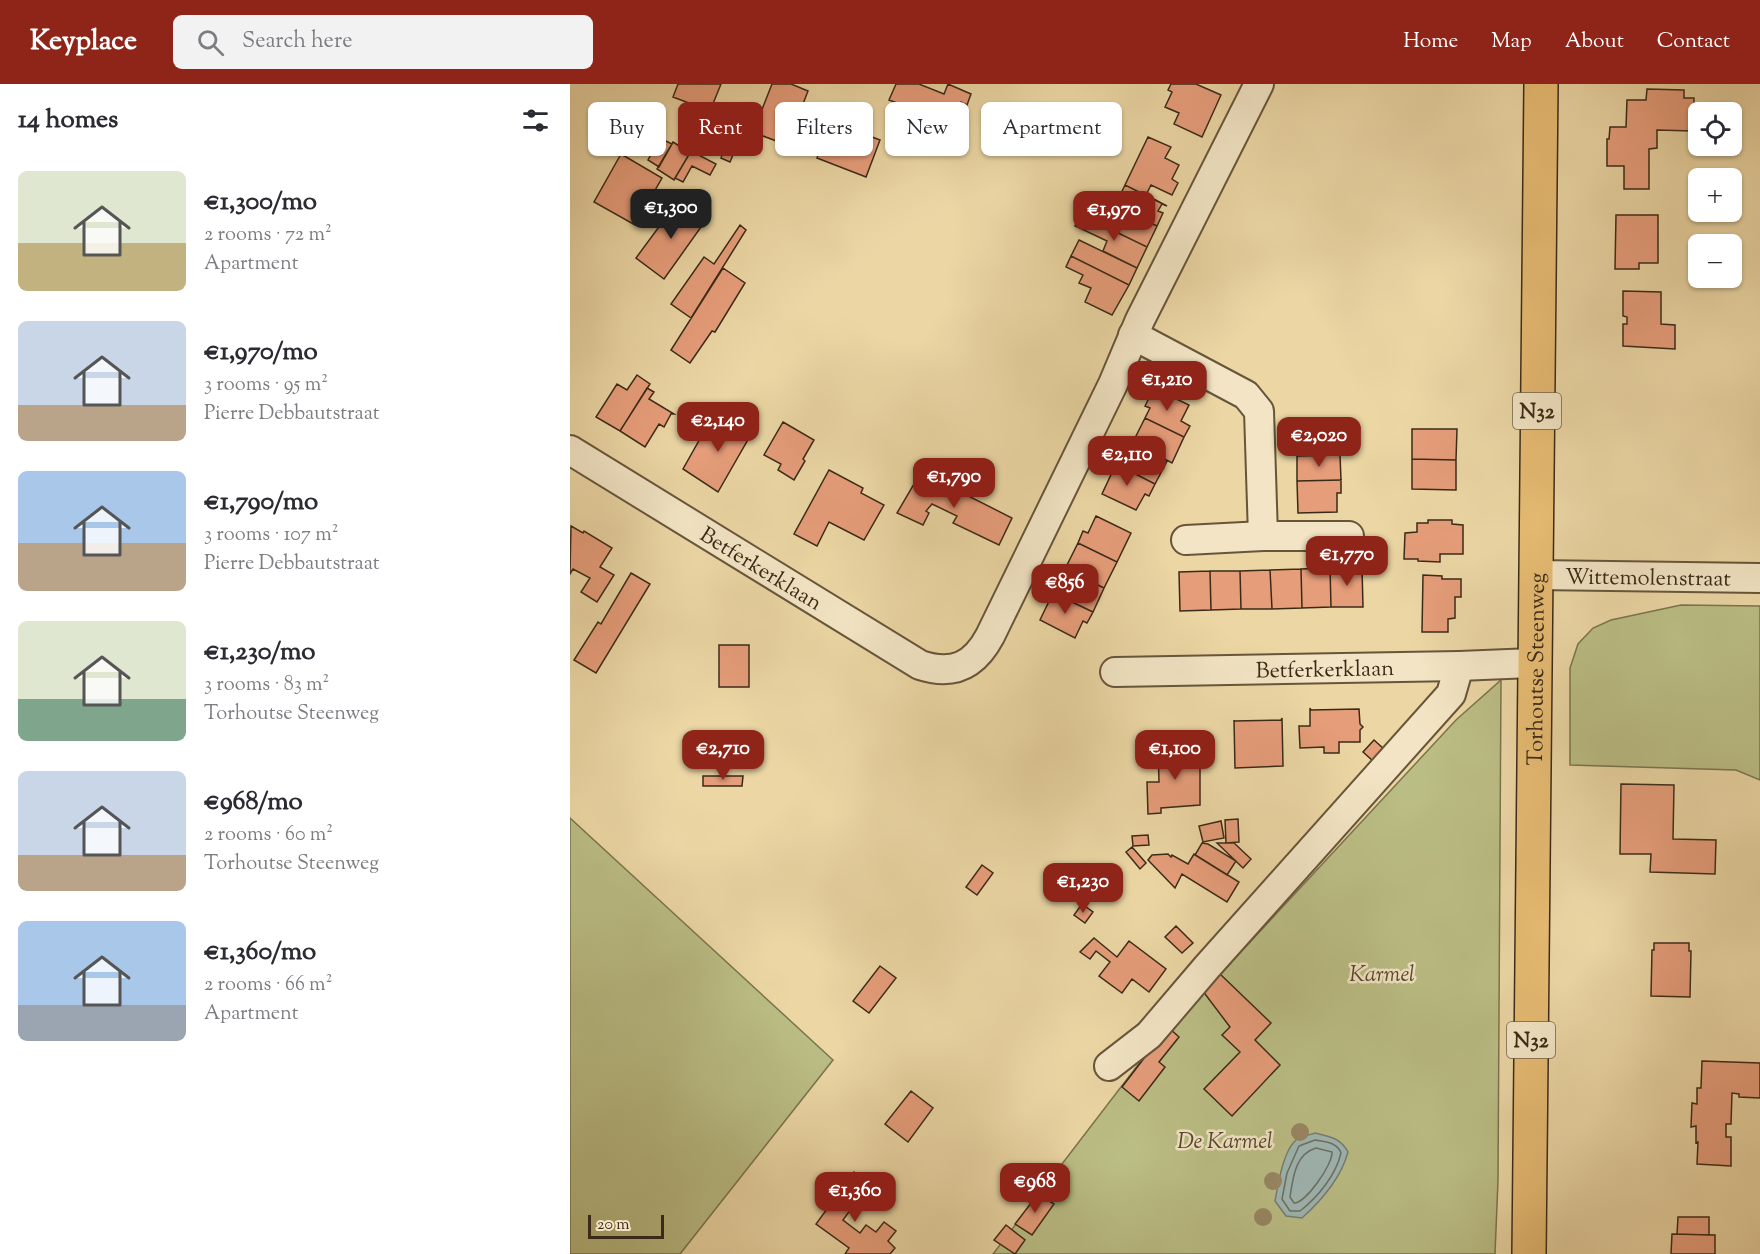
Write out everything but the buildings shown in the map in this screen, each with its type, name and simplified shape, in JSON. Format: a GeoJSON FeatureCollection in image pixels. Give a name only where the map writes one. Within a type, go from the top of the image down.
{"type":"FeatureCollection","features":[{"type":"Feature","properties":{"kind":"main road","name":"Torhoutse Steenweg"},"geometry":{"type":"LineString","coordinates":[[1529,1254],[1541,84]]}},
{"type":"Feature","properties":{"kind":"street"},"geometry":{"type":"LineString","coordinates":[[1258,84],[1133,335],[1246,395],[1259,411],[1263,536]]}},
{"type":"Feature","properties":{"kind":"street","name":"Betferkerklaan"},"geometry":{"type":"LineString","coordinates":[[570,450],[920,665],[932,669],[958,668],[983,649],[1113,384],[1133,335]]}},
{"type":"Feature","properties":{"kind":"street"},"geometry":{"type":"LineString","coordinates":[[1186,540],[1263,536],[1348,536]]}},
{"type":"Feature","properties":{"kind":"street","name":"Wittemolenstraat"},"geometry":{"type":"LineString","coordinates":[[1536,575],[1760,578]]}},
{"type":"Feature","properties":{"kind":"street","name":"Betferkerklaan"},"geometry":{"type":"LineString","coordinates":[[1115,672],[1535,663]]}},
{"type":"Feature","properties":{"kind":"street"},"geometry":{"type":"LineString","coordinates":[[1109,1066],[1131,1051],[1155,1029],[1207,967],[1451,694],[1459,666]]}},
{"type":"Feature","properties":{"kind":"green space"},"geometry":{"type":"Polygon","coordinates":[[[1681,605],[1760,606],[1760,780],[1736,770],[1570,765],[1570,668],[1578,644],[1593,628],[1611,620],[1681,605]]]}},
{"type":"Feature","properties":{"kind":"green space"},"geometry":{"type":"Polygon","coordinates":[[[1501,680],[1498,1181],[1495,1254],[993,1254],[1147,1053],[1456,720],[1501,680]]]}},
{"type":"Feature","properties":{"kind":"green space"},"geometry":{"type":"Polygon","coordinates":[[[570,818],[833,1060],[680,1254],[570,1254],[570,818]]]}},
{"type":"Feature","properties":{"kind":"water"},"geometry":{"type":"Polygon","coordinates":[[[1315,1133],[1334,1138],[1341,1143],[1348,1152],[1345,1162],[1330,1188],[1302,1218],[1286,1216],[1275,1201],[1284,1160],[1296,1140],[1315,1133]]]}},
{"type":"Feature","properties":{"kind":"park label","name":"Karmel"},"geometry":{"type":"Point","coordinates":[1382,973]}},
{"type":"Feature","properties":{"kind":"park label","name":"De Karmel"},"geometry":{"type":"Point","coordinates":[1225,1140]}}]}
